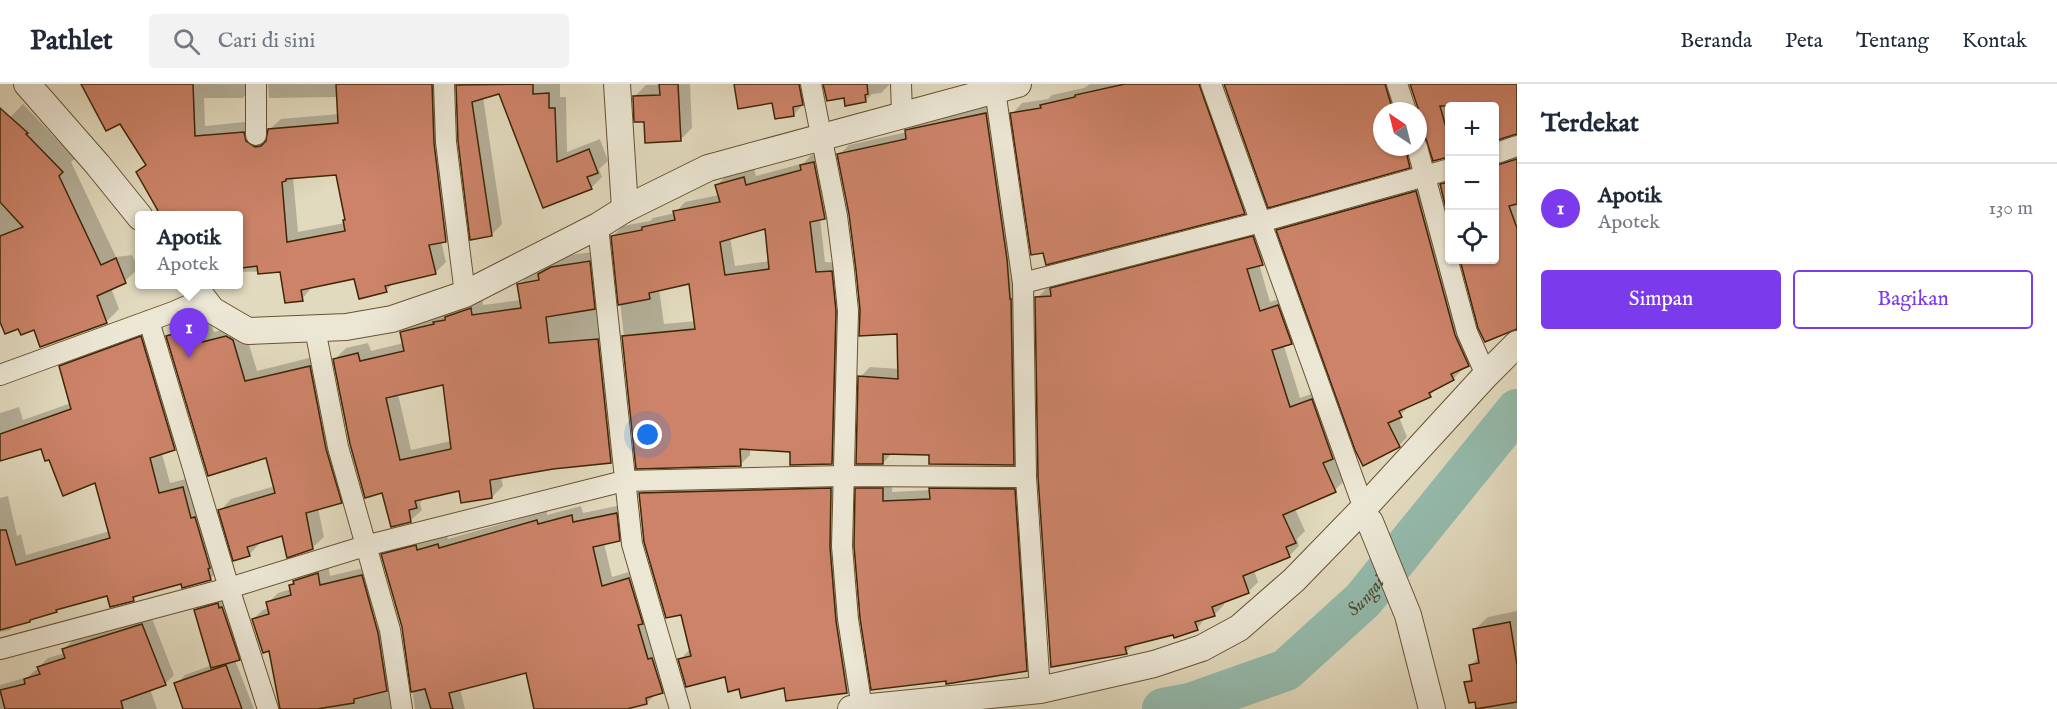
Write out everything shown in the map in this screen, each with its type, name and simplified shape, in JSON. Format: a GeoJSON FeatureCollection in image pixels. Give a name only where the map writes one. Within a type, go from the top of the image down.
{"type":"FeatureCollection","features":[{"type":"Feature","properties":{"kind":"street"},"geometry":{"type":"LineString","coordinates":[[27,84],[135,211]]}},
{"type":"Feature","properties":{"kind":"street"},"geometry":{"type":"LineString","coordinates":[[256,84],[256,135]]}},
{"type":"Feature","properties":{"kind":"street"},"geometry":{"type":"LineString","coordinates":[[444,84],[446,142],[465,294]]}},
{"type":"Feature","properties":{"kind":"street"},"geometry":{"type":"LineString","coordinates":[[617,84],[625,209]]}},
{"type":"Feature","properties":{"kind":"street"},"geometry":{"type":"LineString","coordinates":[[811,84],[837,216],[848,311],[843,556],[857,708],[1040,690],[1154,664],[1202,648],[1239,628],[1366,516],[1486,375],[1517,344]]}},
{"type":"Feature","properties":{"kind":"street"},"geometry":{"type":"LineString","coordinates":[[901,84],[902,114]]}},
{"type":"Feature","properties":{"kind":"street"},"geometry":{"type":"LineString","coordinates":[[1211,84],[1366,516],[1408,615],[1432,709]]}},
{"type":"Feature","properties":{"kind":"street"},"geometry":{"type":"LineString","coordinates":[[1397,84],[1403,102]]}},
{"type":"Feature","properties":{"kind":"street"},"geometry":{"type":"LineString","coordinates":[[0,375],[149,321],[198,292],[212,310],[248,331],[346,327],[392,319],[465,294],[598,226],[625,209],[708,168],[1006,87],[1023,283],[1026,477],[1040,690]]}},
{"type":"Feature","properties":{"kind":"street"},"geometry":{"type":"LineString","coordinates":[[1499,152],[1517,146]]}},
{"type":"Feature","properties":{"kind":"street"},"geometry":{"type":"LineString","coordinates":[[1420,156],[1467,332],[1486,375]]}},
{"type":"Feature","properties":{"kind":"street"},"geometry":{"type":"LineString","coordinates":[[1023,283],[1261,222],[1445,170]]}},
{"type":"Feature","properties":{"kind":"street"},"geometry":{"type":"LineString","coordinates":[[598,226],[632,544],[680,709]]}},
{"type":"Feature","properties":{"kind":"street"},"geometry":{"type":"LineString","coordinates":[[149,321],[229,588],[268,709]]}},
{"type":"Feature","properties":{"kind":"street"},"geometry":{"type":"LineString","coordinates":[[315,329],[338,447],[390,630],[402,709]]}},
{"type":"Feature","properties":{"kind":"street"},"geometry":{"type":"LineString","coordinates":[[0,649],[229,588],[365,546],[624,481],[843,476],[1026,477]]}},
{"type":"Feature","properties":{"kind":"building"},"geometry":{"type":"Polygon","coordinates":[[[81,84],[193,84],[195,136],[244,132],[246,141],[255,147],[261,146],[266,141],[268,129],[338,123],[336,84],[432,84],[434,143],[446,242],[429,245],[436,274],[385,286],[387,292],[359,299],[354,279],[301,290],[303,301],[285,303],[280,272],[258,274],[257,266],[243,268],[243,211],[158,211],[136,172],[146,165],[120,124],[106,131],[81,84]],[[336,175],[286,179],[282,182],[287,242],[345,231],[343,220],[345,220],[336,175]]]}},
{"type":"Feature","properties":{"kind":"building"},"geometry":{"type":"Polygon","coordinates":[[[533,84],[533,94],[549,93],[549,108],[555,108],[557,162],[589,149],[598,173],[587,177],[592,189],[543,208],[499,94],[472,102],[492,236],[470,240],[458,141],[456,85],[533,84]]]}},
{"type":"Feature","properties":{"kind":"building"},"geometry":{"type":"Polygon","coordinates":[[[659,84],[678,84],[681,141],[645,143],[644,122],[634,122],[633,96],[660,95],[659,84]]]}},
{"type":"Feature","properties":{"kind":"building"},"geometry":{"type":"Polygon","coordinates":[[[734,84],[799,84],[803,105],[793,107],[794,116],[775,119],[772,103],[738,109],[734,84]]]}},
{"type":"Feature","properties":{"kind":"building"},"geometry":{"type":"Polygon","coordinates":[[[823,84],[867,84],[866,102],[845,106],[844,98],[827,101],[823,84]]]}},
{"type":"Feature","properties":{"kind":"building"},"geometry":{"type":"Polygon","coordinates":[[[1125,84],[1199,84],[1245,214],[1046,265],[1043,253],[1031,255],[1010,113],[1041,108],[1040,105],[1125,84]]]}},
{"type":"Feature","properties":{"kind":"building"},"geometry":{"type":"Polygon","coordinates":[[[1224,84],[1385,84],[1390,102],[1373,102],[1373,156],[1407,156],[1410,168],[1268,208],[1224,84]]]}},
{"type":"Feature","properties":{"kind":"building"},"geometry":{"type":"Polygon","coordinates":[[[1410,84],[1517,84],[1517,134],[1499,139],[1499,102],[1445,102],[1445,106],[1440,106],[1445,124],[1445,158],[1433,161],[1427,142],[1427,102],[1416,102],[1410,84]]]}},
{"type":"Feature","properties":{"kind":"building"},"geometry":{"type":"Polygon","coordinates":[[[0,108],[28,133],[26,134],[63,172],[59,176],[101,265],[116,258],[126,283],[97,296],[107,323],[40,347],[34,330],[21,335],[18,329],[5,334],[0,322],[0,236],[23,227],[0,202],[0,108]]]}},
{"type":"Feature","properties":{"kind":"building"},"geometry":{"type":"Polygon","coordinates":[[[986,113],[1011,299],[1014,465],[929,464],[929,455],[883,454],[883,464],[856,464],[858,376],[898,379],[897,334],[859,336],[860,310],[856,270],[849,214],[837,154],[906,139],[905,130],[986,113]]]}},
{"type":"Feature","properties":{"kind":"building"},"geometry":{"type":"Polygon","coordinates":[[[1517,159],[1517,204],[1509,206],[1517,228],[1517,329],[1485,342],[1478,328],[1461,264],[1499,264],[1499,164],[1517,159]]]}},
{"type":"Feature","properties":{"kind":"building"},"geometry":{"type":"Polygon","coordinates":[[[814,162],[825,219],[810,222],[816,272],[832,271],[836,311],[832,464],[790,465],[790,452],[740,449],[741,466],[636,469],[622,336],[695,329],[689,284],[649,293],[650,299],[618,305],[611,236],[675,220],[673,211],[720,202],[715,185],[744,177],[746,185],[801,170],[800,165],[814,162]],[[765,229],[720,242],[725,275],[769,269],[765,229]]]}},
{"type":"Feature","properties":{"kind":"building"},"geometry":{"type":"Polygon","coordinates":[[[1445,183],[1445,205],[1440,184],[1445,183]]]}},
{"type":"Feature","properties":{"kind":"building"},"geometry":{"type":"Polygon","coordinates":[[[1416,191],[1455,335],[1469,366],[1451,374],[1454,380],[1429,393],[1431,397],[1399,411],[1402,417],[1388,423],[1400,447],[1363,466],[1355,450],[1276,230],[1416,191]]]}},
{"type":"Feature","properties":{"kind":"building"},"geometry":{"type":"Polygon","coordinates":[[[1253,236],[1263,265],[1247,269],[1260,311],[1278,305],[1292,344],[1272,350],[1290,407],[1312,399],[1333,459],[1323,463],[1336,492],[1283,515],[1296,543],[1286,547],[1290,557],[1243,576],[1249,593],[1212,607],[1215,616],[1195,622],[1198,630],[1174,638],[1173,635],[1125,647],[1127,654],[1051,667],[1038,477],[1035,297],[1051,296],[1050,288],[1253,236]]]}},
{"type":"Feature","properties":{"kind":"building"},"geometry":{"type":"Polygon","coordinates":[[[590,261],[595,309],[546,317],[549,343],[598,339],[611,463],[553,469],[490,480],[492,498],[461,503],[459,491],[415,501],[417,508],[409,510],[411,522],[391,527],[382,493],[365,498],[350,444],[333,359],[358,353],[360,361],[404,351],[400,332],[434,324],[433,322],[445,320],[445,317],[471,308],[472,315],[521,308],[517,284],[539,280],[538,274],[551,267],[590,261]],[[443,385],[386,398],[400,460],[451,449],[443,385]]]}},
{"type":"Feature","properties":{"kind":"building"},"geometry":{"type":"Polygon","coordinates":[[[198,327],[202,342],[226,336],[233,340],[245,381],[310,366],[326,449],[342,503],[306,513],[313,549],[287,558],[282,536],[247,547],[250,556],[233,561],[218,510],[275,493],[266,458],[208,476],[166,336],[198,327]]]}},
{"type":"Feature","properties":{"kind":"building"},"geometry":{"type":"Polygon","coordinates":[[[141,336],[175,450],[150,458],[159,493],[183,487],[191,518],[195,517],[210,568],[208,569],[211,580],[182,588],[181,584],[133,597],[134,601],[110,607],[107,596],[56,610],[57,612],[30,620],[30,622],[0,630],[0,530],[6,530],[16,565],[110,538],[95,483],[63,496],[49,460],[45,461],[41,449],[0,461],[0,434],[71,409],[59,366],[141,336]]]}},
{"type":"Feature","properties":{"kind":"building"},"geometry":{"type":"Polygon","coordinates":[[[831,488],[830,547],[836,621],[847,693],[786,701],[784,688],[741,698],[739,689],[728,692],[725,677],[686,687],[678,659],[691,656],[681,615],[666,618],[644,542],[639,493],[831,488]]]}},
{"type":"Feature","properties":{"kind":"building"},"geometry":{"type":"Polygon","coordinates":[[[855,488],[883,488],[883,501],[930,499],[929,488],[1015,489],[1027,671],[946,684],[946,681],[871,690],[860,618],[854,546],[855,488]]]}},
{"type":"Feature","properties":{"kind":"building"},"geometry":{"type":"Polygon","coordinates":[[[617,513],[620,541],[593,547],[602,586],[629,578],[643,624],[638,625],[648,659],[652,658],[663,693],[646,698],[647,704],[627,709],[534,709],[526,673],[449,693],[453,709],[431,709],[425,689],[411,692],[402,627],[381,554],[416,545],[417,550],[438,544],[439,548],[537,520],[538,524],[572,515],[573,522],[617,513]]]}},
{"type":"Feature","properties":{"kind":"building"},"geometry":{"type":"Polygon","coordinates":[[[318,573],[320,585],[362,575],[378,633],[387,691],[354,699],[354,703],[317,709],[280,709],[269,651],[263,653],[252,619],[269,614],[266,602],[291,595],[289,585],[294,584],[293,581],[318,573]]]}},
{"type":"Feature","properties":{"kind":"building"},"geometry":{"type":"Polygon","coordinates":[[[218,603],[219,608],[222,607],[240,660],[211,668],[194,610],[218,603]]]}},
{"type":"Feature","properties":{"kind":"building"},"geometry":{"type":"Polygon","coordinates":[[[1510,622],[1517,665],[1517,702],[1476,709],[1475,702],[1469,703],[1464,682],[1472,681],[1469,665],[1479,663],[1473,629],[1510,622]]]}},
{"type":"Feature","properties":{"kind":"building"},"geometry":{"type":"Polygon","coordinates":[[[142,624],[166,685],[121,701],[123,709],[5,709],[0,690],[25,684],[24,679],[40,674],[37,667],[65,658],[62,649],[142,624]]]}},
{"type":"Feature","properties":{"kind":"building"},"geometry":{"type":"Polygon","coordinates":[[[226,665],[242,709],[183,709],[174,683],[226,665]]]}},
{"type":"Feature","properties":{"kind":"waterway","name":"Sungai"},"geometry":{"type":"LineString","coordinates":[[1163,709],[1190,704],[1286,670],[1363,600],[1517,410]]}},
{"type":"Feature","properties":{"kind":"place","name":"Apotik"},"geometry":{"type":"Point","coordinates":[189,358]}}]}
